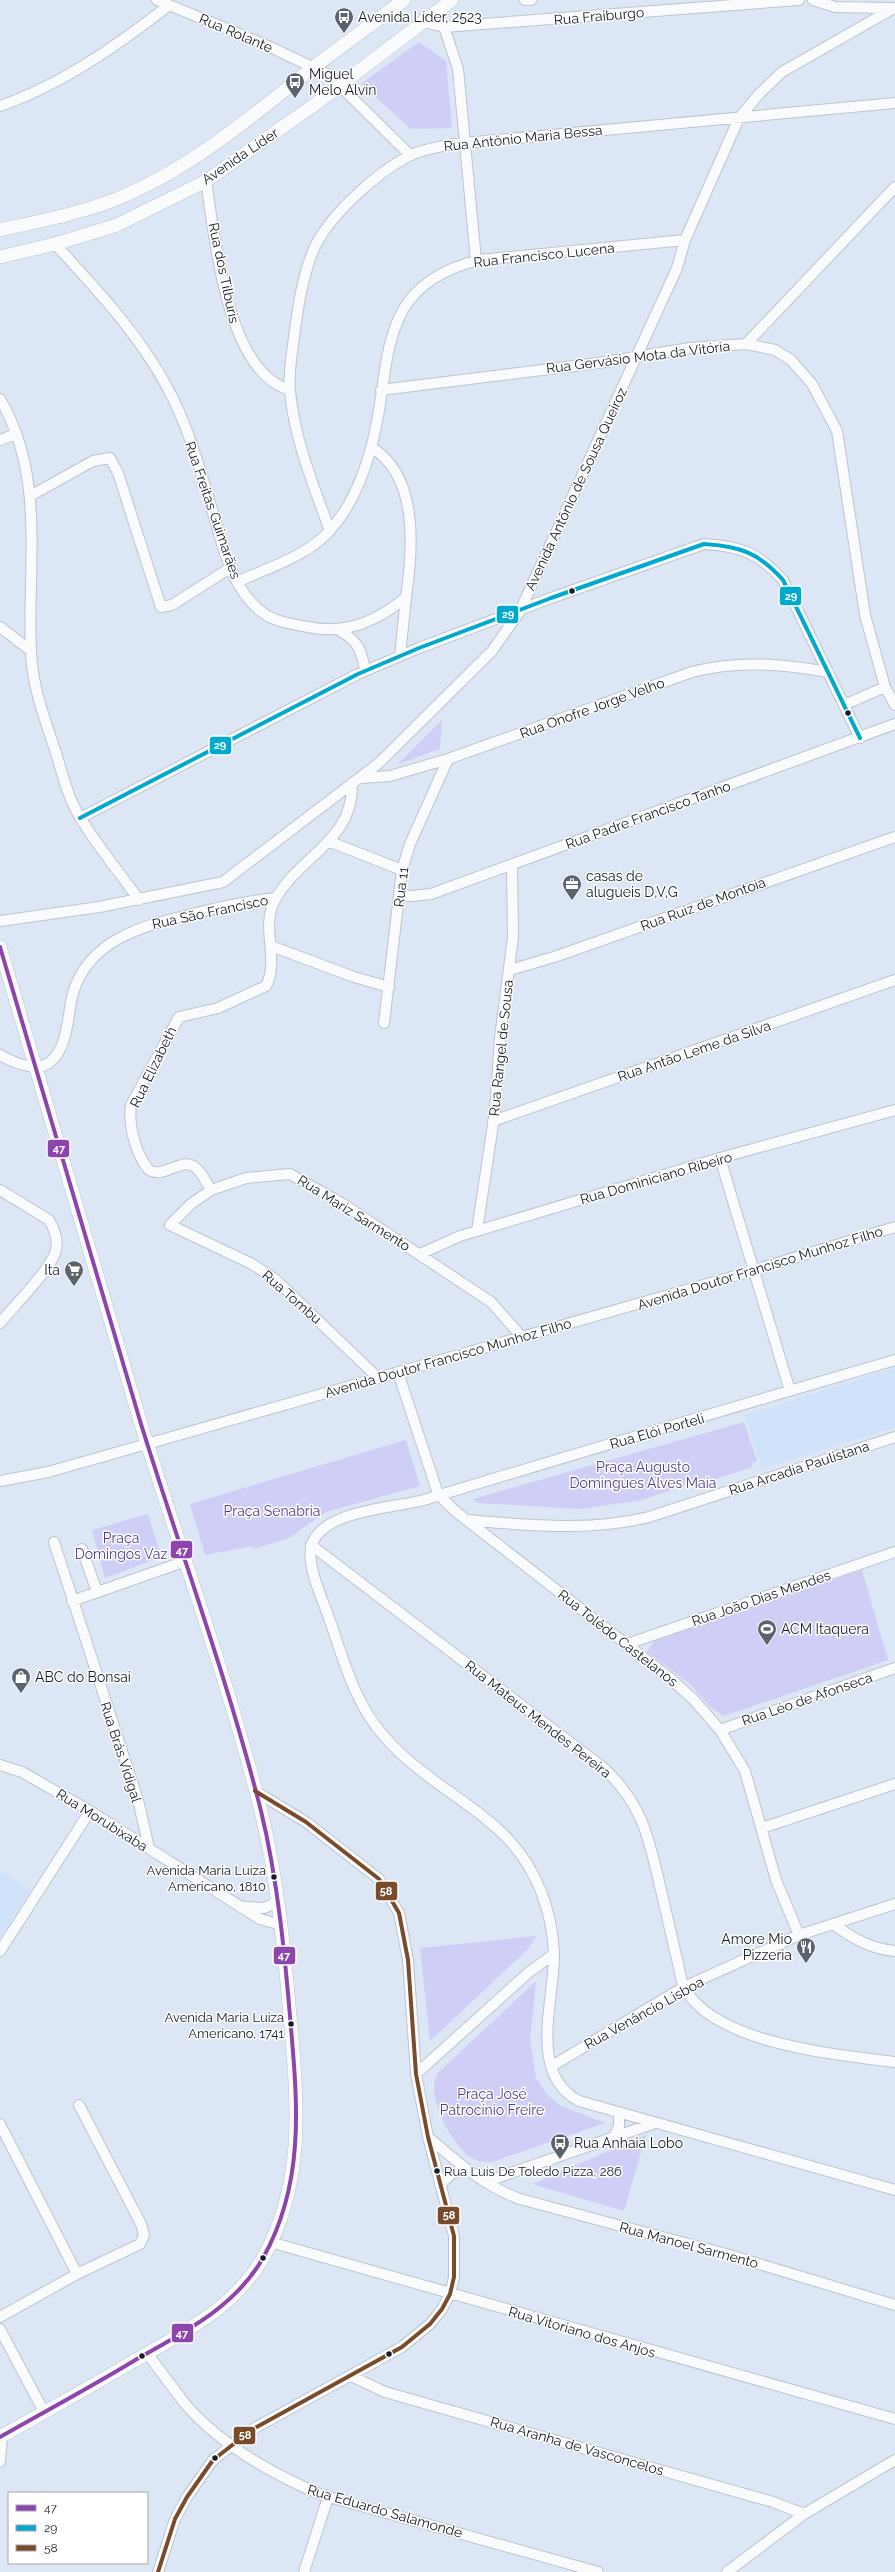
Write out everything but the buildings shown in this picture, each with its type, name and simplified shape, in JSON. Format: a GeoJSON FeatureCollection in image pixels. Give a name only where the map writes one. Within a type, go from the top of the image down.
{"type":"FeatureCollection","features":[{"type":"Feature","properties":{"kind":"main road","name":"Avenida Líder"},"geometry":{"type":"LineString","coordinates":[[3,231],[85,209],[119,198],[166,175],[235,131],[315,67],[404,0]]}},
{"type":"Feature","properties":{"kind":"main road","name":"Avenida Líder"},"geometry":{"type":"LineString","coordinates":[[0,257],[55,244],[117,225],[206,181],[314,105],[452,0]]}},
{"type":"Feature","properties":{"kind":"main road"},"geometry":{"type":"LineString","coordinates":[[0,947],[148,1443],[227,1688],[261,1811],[281,1925],[296,2086],[297,2140],[282,2214],[270,2242],[254,2272],[223,2304],[189,2330],[1,2436]]}},
{"type":"Feature","properties":{"kind":"street","name":"Rua Rolante"},"geometry":{"type":"LineString","coordinates":[[157,0],[168,6],[315,67],[340,84],[410,155]]}},
{"type":"Feature","properties":{"kind":"street"},"geometry":{"type":"LineString","coordinates":[[524,0],[531,0]]}},
{"type":"Feature","properties":{"kind":"street","name":"Rua Fraiburgo"},"geometry":{"type":"LineString","coordinates":[[423,22],[444,27],[799,0]]}},
{"type":"Feature","properties":{"kind":"street"},"geometry":{"type":"LineString","coordinates":[[812,0],[835,7],[868,9],[894,7]]}},
{"type":"Feature","properties":{"kind":"street"},"geometry":{"type":"LineString","coordinates":[[0,106],[68,74],[138,29],[168,6]]}},
{"type":"Feature","properties":{"kind":"street","name":"Avenida Antônio de Sousa Queiroz"},"geometry":{"type":"LineString","coordinates":[[0,921],[139,900],[223,882],[361,778],[422,722],[471,674],[492,651],[520,611],[677,268],[685,240],[739,118],[760,93],[782,72],[894,7]]}},
{"type":"Feature","properties":{"kind":"street"},"geometry":{"type":"LineString","coordinates":[[444,27],[458,69],[467,142],[476,260]]}},
{"type":"Feature","properties":{"kind":"street","name":"Rua Antônio Maria Bessa"},"geometry":{"type":"LineString","coordinates":[[330,531],[298,434],[290,390],[298,308],[304,278],[314,250],[328,227],[343,209],[368,186],[410,155],[429,149],[467,142],[895,103]]}},
{"type":"Feature","properties":{"kind":"street","name":"Rua dos Tilburis"},"geometry":{"type":"LineString","coordinates":[[206,181],[225,291],[238,334],[249,354],[267,379],[278,386],[290,390]]}},
{"type":"Feature","properties":{"kind":"street"},"geometry":{"type":"LineString","coordinates":[[746,344],[895,187]]}},
{"type":"Feature","properties":{"kind":"street","name":"Rua Francisco Lucena"},"geometry":{"type":"LineString","coordinates":[[236,582],[288,559],[317,543],[330,531],[349,504],[371,447],[394,328],[405,306],[419,290],[441,274],[460,264],[476,260],[685,240]]}},
{"type":"Feature","properties":{"kind":"street","name":"Rua Freitas Guimarães"},"geometry":{"type":"LineString","coordinates":[[55,244],[138,340],[167,387],[197,460],[230,568],[236,582],[246,598],[263,614],[279,621],[315,629],[340,631],[378,616],[406,597]]}},
{"type":"Feature","properties":{"kind":"street","name":"Rua Gervásio Mota da Vitória"},"geometry":{"type":"LineString","coordinates":[[381,390],[690,348],[746,344],[775,350],[790,360],[812,384],[837,431],[865,615],[885,687],[895,705]]}},
{"type":"Feature","properties":{"kind":"street"},"geometry":{"type":"LineString","coordinates":[[0,398],[16,434],[26,470],[30,496],[31,651],[35,682],[44,717],[69,792],[80,818],[139,900]]}},
{"type":"Feature","properties":{"kind":"street"},"geometry":{"type":"LineString","coordinates":[[0,440],[16,434]]}},
{"type":"Feature","properties":{"kind":"street"},"geometry":{"type":"LineString","coordinates":[[371,447],[388,459],[403,487],[410,540],[400,656]]}},
{"type":"Feature","properties":{"kind":"street"},"geometry":{"type":"LineString","coordinates":[[30,496],[94,461],[110,458],[118,473],[161,607],[172,605],[230,568]]}},
{"type":"Feature","properties":{"kind":"street"},"geometry":{"type":"LineString","coordinates":[[80,818],[365,671],[400,656],[688,548],[704,544],[723,545],[759,556],[768,562],[783,580],[860,738]]}},
{"type":"Feature","properties":{"kind":"street"},"geometry":{"type":"LineString","coordinates":[[0,627],[31,651]]}},
{"type":"Feature","properties":{"kind":"street"},"geometry":{"type":"LineString","coordinates":[[340,631],[352,638],[358,645],[365,671]]}},
{"type":"Feature","properties":{"kind":"street","name":"Rua Onofre Jorge Velho"},"geometry":{"type":"LineString","coordinates":[[361,778],[390,776],[448,759],[692,672],[715,666],[752,663],[801,667],[828,672]]}},
{"type":"Feature","properties":{"kind":"street"},"geometry":{"type":"LineString","coordinates":[[844,705],[885,687]]}},
{"type":"Feature","properties":{"kind":"street","name":"Rua Padre Francisco Tanho"},"geometry":{"type":"LineString","coordinates":[[400,895],[411,896],[431,894],[895,724]]}},
{"type":"Feature","properties":{"kind":"street","name":"Rua 11"},"geometry":{"type":"LineString","coordinates":[[384,1023],[390,988],[402,870],[410,844],[448,759]]}},
{"type":"Feature","properties":{"kind":"street","name":"Rua Elizabeth"},"geometry":{"type":"LineString","coordinates":[[211,1190],[199,1170],[191,1164],[183,1164],[157,1173],[149,1170],[136,1144],[131,1121],[131,1105],[179,1017],[218,1008],[266,986],[270,974],[271,946],[269,916],[276,898],[288,881],[328,841],[346,819],[351,807],[352,785]]}},
{"type":"Feature","properties":{"kind":"street","name":"Rua Ruiz de Montoia"},"geometry":{"type":"LineString","coordinates":[[510,970],[561,955],[895,836]]}},
{"type":"Feature","properties":{"kind":"street"},"geometry":{"type":"LineString","coordinates":[[328,841],[402,870]]}},
{"type":"Feature","properties":{"kind":"street","name":"Rua Rangel de Sousa"},"geometry":{"type":"LineString","coordinates":[[477,1230],[493,1121],[501,1032],[510,970],[514,915],[512,865]]}},
{"type":"Feature","properties":{"kind":"street","name":"Rua São Francisco"},"geometry":{"type":"LineString","coordinates":[[35,1066],[44,1065],[56,1056],[64,1036],[77,980],[96,955],[112,941],[158,921],[276,898]]}},
{"type":"Feature","properties":{"kind":"street"},"geometry":{"type":"LineString","coordinates":[[271,946],[354,977],[390,988]]}},
{"type":"Feature","properties":{"kind":"street","name":"Rua Antão Leme da Silva"},"geometry":{"type":"LineString","coordinates":[[493,1121],[895,980]]}},
{"type":"Feature","properties":{"kind":"street"},"geometry":{"type":"LineString","coordinates":[[0,1055],[18,1063],[35,1066]]}},
{"type":"Feature","properties":{"kind":"street","name":"Rua Dominiciano Ribeiro"},"geometry":{"type":"LineString","coordinates":[[420,1254],[450,1240],[477,1230],[720,1158],[895,1110]]}},
{"type":"Feature","properties":{"kind":"street"},"geometry":{"type":"LineString","coordinates":[[720,1158],[790,1391]]}},
{"type":"Feature","properties":{"kind":"street","name":"Rua Mariz Sarmento"},"geometry":{"type":"LineString","coordinates":[[170,1225],[191,1204],[211,1190],[253,1176],[290,1174],[343,1204],[490,1302],[522,1337]]}},
{"type":"Feature","properties":{"kind":"street"},"geometry":{"type":"LineString","coordinates":[[0,1190],[43,1215],[54,1228],[56,1239],[55,1254],[0,1323]]}},
{"type":"Feature","properties":{"kind":"street","name":"Rua Tombu"},"geometry":{"type":"LineString","coordinates":[[170,1225],[252,1264],[275,1279],[378,1378]]}},
{"type":"Feature","properties":{"kind":"street","name":"Avenida Doutor Francisco Munhoz Filho"},"geometry":{"type":"LineString","coordinates":[[0,1481],[48,1472],[753,1271],[895,1227]]}},
{"type":"Feature","properties":{"kind":"street","name":"Rua Elói Porteli"},"geometry":{"type":"LineString","coordinates":[[312,1545],[321,1532],[344,1518],[411,1503],[895,1360]]}},
{"type":"Feature","properties":{"kind":"street","name":"Rua Tolêdo Castelanos"},"geometry":{"type":"LineString","coordinates":[[398,1372],[438,1494],[466,1520],[628,1644],[694,1700],[720,1730],[745,1771],[776,1880],[799,1935]]}},
{"type":"Feature","properties":{"kind":"street","name":"Rua Arcadia Paulistana"},"geometry":{"type":"LineString","coordinates":[[466,1520],[559,1528],[612,1525],[649,1517],[895,1437]]}},
{"type":"Feature","properties":{"kind":"street","name":"Rua Brás Vidigal"},"geometry":{"type":"LineString","coordinates":[[54,1542],[138,1800],[148,1848]]}},
{"type":"Feature","properties":{"kind":"street"},"geometry":{"type":"LineString","coordinates":[[312,1545],[311,1553],[318,1585],[354,1691],[383,1736],[408,1760],[507,1838],[526,1861],[538,1881],[545,1900],[554,1954],[547,2026],[552,2066],[562,2089],[579,2101],[895,2190]]}},
{"type":"Feature","properties":{"kind":"street","name":"Rua Mateus Mendes Pereira"},"geometry":{"type":"LineString","coordinates":[[312,1545],[599,1764],[622,1786],[637,1808],[649,1839],[684,1987]]}},
{"type":"Feature","properties":{"kind":"street"},"geometry":{"type":"LineString","coordinates":[[82,1549],[97,1592]]}},
{"type":"Feature","properties":{"kind":"street","name":"Rua João Dias Mendes"},"geometry":{"type":"LineString","coordinates":[[628,1644],[895,1552]]}},
{"type":"Feature","properties":{"kind":"street"},"geometry":{"type":"LineString","coordinates":[[72,1601],[186,1561]]}},
{"type":"Feature","properties":{"kind":"street","name":"Rua Léo de Afonseca"},"geometry":{"type":"LineString","coordinates":[[720,1730],[895,1668]]}},
{"type":"Feature","properties":{"kind":"street","name":"Rua Morubixaba"},"geometry":{"type":"LineString","coordinates":[[0,1765],[22,1772],[90,1811],[260,1919],[281,1925]]}},
{"type":"Feature","properties":{"kind":"street"},"geometry":{"type":"LineString","coordinates":[[762,1828],[895,1784]]}},
{"type":"Feature","properties":{"kind":"street"},"geometry":{"type":"LineString","coordinates":[[158,2572],[170,2532],[187,2497],[213,2460],[232,2445],[279,2414],[377,2363],[418,2334],[442,2309],[450,2294],[456,2260],[454,2236],[428,2137],[416,2074],[408,1960],[399,1913],[390,1895],[379,1879],[306,1822],[255,1791]]}},
{"type":"Feature","properties":{"kind":"street"},"geometry":{"type":"LineString","coordinates":[[261,1811],[272,1807],[282,1807]]}},
{"type":"Feature","properties":{"kind":"street"},"geometry":{"type":"LineString","coordinates":[[0,1951],[90,1811]]}},
{"type":"Feature","properties":{"kind":"street","name":"Rua Morubixaba"},"geometry":{"type":"LineString","coordinates":[[242,1907],[264,1908],[277,1902]]}},
{"type":"Feature","properties":{"kind":"street","name":"Rua Venâncio Lisboa"},"geometry":{"type":"LineString","coordinates":[[552,2066],[684,1987],[799,1935],[895,1904]]}},
{"type":"Feature","properties":{"kind":"street"},"geometry":{"type":"LineString","coordinates":[[833,1924],[871,1946],[895,1951]]}},
{"type":"Feature","properties":{"kind":"street"},"geometry":{"type":"LineString","coordinates":[[416,2074],[528,1973],[554,1954]]}},
{"type":"Feature","properties":{"kind":"street"},"geometry":{"type":"LineString","coordinates":[[684,1987],[715,2019],[733,2028],[779,2043],[836,2054],[895,2062]]}},
{"type":"Feature","properties":{"kind":"street"},"geometry":{"type":"LineString","coordinates":[[0,2317],[77,2274],[140,2244],[144,2235],[141,2224],[79,2105]]}},
{"type":"Feature","properties":{"kind":"street"},"geometry":{"type":"LineString","coordinates":[[614,2137],[619,2126],[619,2112]]}},
{"type":"Feature","properties":{"kind":"street"},"geometry":{"type":"LineString","coordinates":[[428,2137],[465,2170],[485,2182],[655,2123]]}},
{"type":"Feature","properties":{"kind":"street"},"geometry":{"type":"LineString","coordinates":[[0,2124],[77,2274]]}},
{"type":"Feature","properties":{"kind":"street"},"geometry":{"type":"LineString","coordinates":[[440,2185],[450,2174],[465,2170]]}},
{"type":"Feature","properties":{"kind":"street","name":"Rua Manoel Sarmento"},"geometry":{"type":"LineString","coordinates":[[485,2182],[520,2199],[726,2254],[895,2305]]}},
{"type":"Feature","properties":{"kind":"street","name":"Rua Vitoriano dos Anjos"},"geometry":{"type":"LineString","coordinates":[[270,2242],[895,2419]]}},
{"type":"Feature","properties":{"kind":"street"},"geometry":{"type":"LineString","coordinates":[[0,2329],[44,2412]]}},
{"type":"Feature","properties":{"kind":"street","name":"Rua Eduardo Salamonde"},"geometry":{"type":"LineString","coordinates":[[148,2354],[187,2405],[212,2430],[285,2480],[328,2497],[598,2572]]}},
{"type":"Feature","properties":{"kind":"street","name":"Rua Aranha de Vasconcelos"},"geometry":{"type":"LineString","coordinates":[[351,2376],[385,2392],[773,2502],[804,2514]]}},
{"type":"Feature","properties":{"kind":"street"},"geometry":{"type":"LineString","coordinates":[[0,2462],[1,2436]]}},
{"type":"Feature","properties":{"kind":"street"},"geometry":{"type":"LineString","coordinates":[[727,2572],[804,2514],[895,2460]]}},
{"type":"Feature","properties":{"kind":"street"},"geometry":{"type":"LineString","coordinates":[[304,2572],[328,2497]]}},
{"type":"Feature","properties":{"kind":"shaded area"},"geometry":{"type":"Polygon","coordinates":[[[895,1368],[895,1427],[762,1469],[745,1415],[895,1368]]]}},
{"type":"Feature","properties":{"kind":"shaded area"},"geometry":{"type":"Polygon","coordinates":[[[0,1871],[31,1889],[0,1938],[0,1871]]]}},
{"type":"Feature","properties":{"kind":"green space"},"geometry":{"type":"Polygon","coordinates":[[[419,42],[446,61],[452,128],[411,129],[361,84],[419,42]]]}},
{"type":"Feature","properties":{"kind":"green space"},"geometry":{"type":"Polygon","coordinates":[[[442,720],[440,749],[398,764],[442,720]]]}},
{"type":"Feature","properties":{"kind":"green space","name":"Praça Augusto Domingues Alves Maia"},"geometry":{"type":"Polygon","coordinates":[[[744,1422],[757,1461],[752,1463],[753,1467],[693,1486],[692,1483],[642,1500],[581,1509],[478,1503],[473,1499],[744,1422]]]}},
{"type":"Feature","properties":{"kind":"green space","name":"Praça Senabria"},"geometry":{"type":"Polygon","coordinates":[[[406,1440],[420,1486],[326,1512],[289,1538],[253,1549],[252,1546],[205,1555],[190,1504],[406,1440]]]}},
{"type":"Feature","properties":{"kind":"green space","name":"Praça Domingos Vaz"},"geometry":{"type":"Polygon","coordinates":[[[148,1514],[161,1557],[105,1578],[92,1530],[148,1514]]]}},
{"type":"Feature","properties":{"kind":"green space","name":"ACM Itaquera"},"geometry":{"type":"Polygon","coordinates":[[[862,1570],[888,1660],[724,1716],[709,1706],[690,1684],[647,1652],[654,1641],[862,1570]]]}},
{"type":"Feature","properties":{"kind":"green space"},"geometry":{"type":"Polygon","coordinates":[[[536,1936],[528,1949],[430,2041],[420,1948],[536,1936]]]}},
{"type":"Feature","properties":{"kind":"green space","name":"Praça José Patrocínio Freire"},"geometry":{"type":"Polygon","coordinates":[[[536,1981],[530,2040],[536,2078],[546,2093],[559,2105],[605,2123],[495,2161],[479,2161],[466,2153],[449,2133],[437,2106],[434,2093],[435,2081],[439,2072],[536,1981]]]}},
{"type":"Feature","properties":{"kind":"green space"},"geometry":{"type":"Polygon","coordinates":[[[646,2135],[624,2211],[532,2184],[646,2135]]]}},
{"type":"Feature","properties":{"kind":"transit line","name":"29"},"geometry":{"type":"LineString","coordinates":[[80,818],[358,674],[419,648],[551,598],[704,544],[738,549],[757,557],[766,563],[783,580],[860,738]]}},
{"type":"Feature","properties":{"kind":"transit line","name":"47"},"geometry":{"type":"LineString","coordinates":[[0,947],[141,1424],[234,1713],[261,1811],[272,1864],[283,1946],[289,2001],[296,2117],[292,2174],[286,2203],[263,2258],[251,2276],[237,2292],[205,2319],[0,2437]]}},
{"type":"Feature","properties":{"kind":"transit line","name":"58"},"geometry":{"type":"LineString","coordinates":[[158,2572],[175,2519],[187,2497],[213,2460],[253,2429],[402,2347],[430,2324],[442,2309],[450,2294],[454,2277],[454,2236],[428,2137],[416,2074],[408,1960],[399,1913],[379,1879],[306,1822],[255,1791]]}},
{"type":"Feature","properties":{"kind":"place","name":"Avenida Líder, 2523"},"geometry":{"type":"Point","coordinates":[344,34]}},
{"type":"Feature","properties":{"kind":"place","name":"Miguel Melo Alvin"},"geometry":{"type":"Point","coordinates":[295,99]}},
{"type":"Feature","properties":{"kind":"place","name":"casas de alugueis D,V,G"},"geometry":{"type":"Point","coordinates":[572,901]}},
{"type":"Feature","properties":{"kind":"place","name":"Ita"},"geometry":{"type":"Point","coordinates":[74,1287]}},
{"type":"Feature","properties":{"kind":"place","name":"ACM Itaquera"},"geometry":{"type":"Point","coordinates":[767,1646]}},
{"type":"Feature","properties":{"kind":"place","name":"ABC do Bonsai"},"geometry":{"type":"Point","coordinates":[21,1694]}},
{"type":"Feature","properties":{"kind":"place","name":"Avenida Maria Luiza Americano, 1810"},"geometry":{"type":"Point","coordinates":[274,1877]}},
{"type":"Feature","properties":{"kind":"place","name":"Amore Mio Pizzeria"},"geometry":{"type":"Point","coordinates":[806,1964]}},
{"type":"Feature","properties":{"kind":"place","name":"Avenida Maria Luiza Americano, 1741"},"geometry":{"type":"Point","coordinates":[291,2024]}},
{"type":"Feature","properties":{"kind":"place","name":"Rua Anhaia Lobo"},"geometry":{"type":"Point","coordinates":[560,2160]}},
{"type":"Feature","properties":{"kind":"place","name":"Rua Luís De Toledo Pizza, 286"},"geometry":{"type":"Point","coordinates":[437,2171]}}]}
